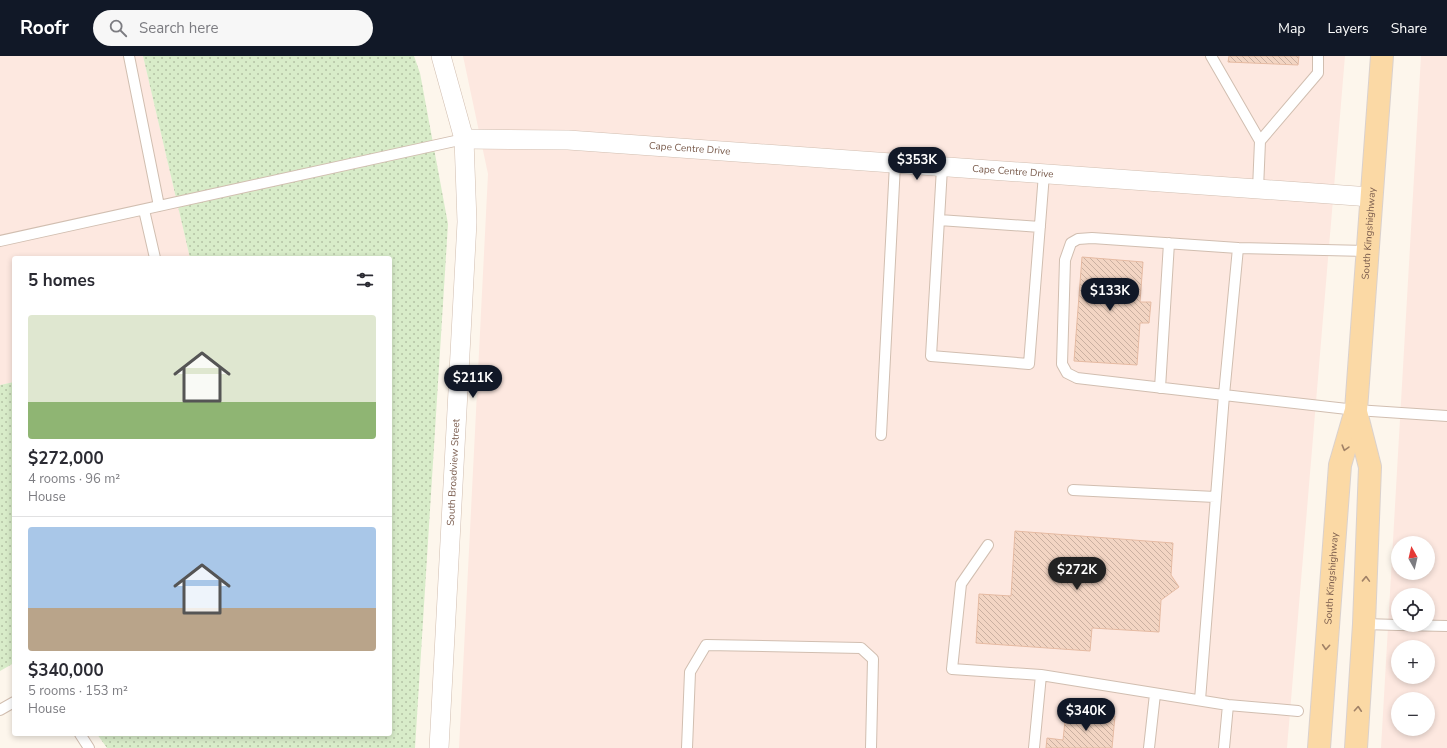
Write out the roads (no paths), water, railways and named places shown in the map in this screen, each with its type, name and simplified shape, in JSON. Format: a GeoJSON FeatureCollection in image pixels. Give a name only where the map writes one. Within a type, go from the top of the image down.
{"type":"FeatureCollection","features":[{"type":"Feature","properties":{"kind":"main road","name":"South Kingshighway"},"geometry":{"type":"LineString","coordinates":[[1319,748],[1340,465],[1356,410],[1382,56]]}},
{"type":"Feature","properties":{"kind":"main road","name":"South Kingshighway"},"geometry":{"type":"LineString","coordinates":[[1356,410],[1370,467],[1364,624],[1356,748]]}},
{"type":"Feature","properties":{"kind":"street","name":"South Broadview Street"},"geometry":{"type":"LineString","coordinates":[[439,748],[467,222],[464,140],[441,56]]}},
{"type":"Feature","properties":{"kind":"street","name":"Cape Centre Drive"},"geometry":{"type":"LineString","coordinates":[[464,140],[568,140],[942,168],[1371,197]]}},
{"type":"Feature","properties":{"kind":"lane"},"geometry":{"type":"LineString","coordinates":[[129,56],[159,206]]}},
{"type":"Feature","properties":{"kind":"lane"},"geometry":{"type":"LineString","coordinates":[[1211,56],[1260,141],[1258,189]]}},
{"type":"Feature","properties":{"kind":"lane"},"geometry":{"type":"LineString","coordinates":[[1260,141],[1318,73],[1318,56]]}},
{"type":"Feature","properties":{"kind":"lane"},"geometry":{"type":"LineString","coordinates":[[0,241],[464,140]]}},
{"type":"Feature","properties":{"kind":"lane"},"geometry":{"type":"LineString","coordinates":[[881,435],[895,164]]}},
{"type":"Feature","properties":{"kind":"lane"},"geometry":{"type":"LineString","coordinates":[[942,168],[931,356],[1029,364],[1044,174]]}},
{"type":"Feature","properties":{"kind":"lane"},"geometry":{"type":"LineString","coordinates":[[144,210],[155,256]]}},
{"type":"Feature","properties":{"kind":"lane"},"geometry":{"type":"LineString","coordinates":[[939,220],[1040,226]]}},
{"type":"Feature","properties":{"kind":"lane"},"geometry":{"type":"LineString","coordinates":[[1367,251],[1238,248],[1092,238],[1078,239],[1071,243],[1065,260],[1062,364],[1067,373],[1077,378],[1356,410],[1447,416]]}},
{"type":"Feature","properties":{"kind":"lane"},"geometry":{"type":"LineString","coordinates":[[1160,388],[1169,243]]}},
{"type":"Feature","properties":{"kind":"lane"},"geometry":{"type":"LineString","coordinates":[[1200,700],[1215,497],[1238,248]]}},
{"type":"Feature","properties":{"kind":"lane"},"geometry":{"type":"LineString","coordinates":[[1073,490],[1215,497]]}},
{"type":"Feature","properties":{"kind":"lane"},"geometry":{"type":"LineString","coordinates":[[988,545],[961,584],[952,669],[1041,676],[1228,705],[1298,711]]}},
{"type":"Feature","properties":{"kind":"lane"},"geometry":{"type":"LineString","coordinates":[[1364,624],[1391,625]]}},
{"type":"Feature","properties":{"kind":"lane"},"geometry":{"type":"LineString","coordinates":[[1435,626],[1447,626]]}},
{"type":"Feature","properties":{"kind":"lane"},"geometry":{"type":"LineString","coordinates":[[688,748],[690,672],[706,645],[861,648],[873,659],[871,748]]}},
{"type":"Feature","properties":{"kind":"lane"},"geometry":{"type":"LineString","coordinates":[[1034,748],[1041,676]]}},
{"type":"Feature","properties":{"kind":"lane"},"geometry":{"type":"LineString","coordinates":[[1149,748],[1155,694]]}},
{"type":"Feature","properties":{"kind":"lane"},"geometry":{"type":"LineString","coordinates":[[0,710],[12,703]]}},
{"type":"Feature","properties":{"kind":"lane"},"geometry":{"type":"LineString","coordinates":[[1224,748],[1228,705]]}},
{"type":"Feature","properties":{"kind":"lane"},"geometry":{"type":"LineString","coordinates":[[81,736],[89,748]]}}]}
